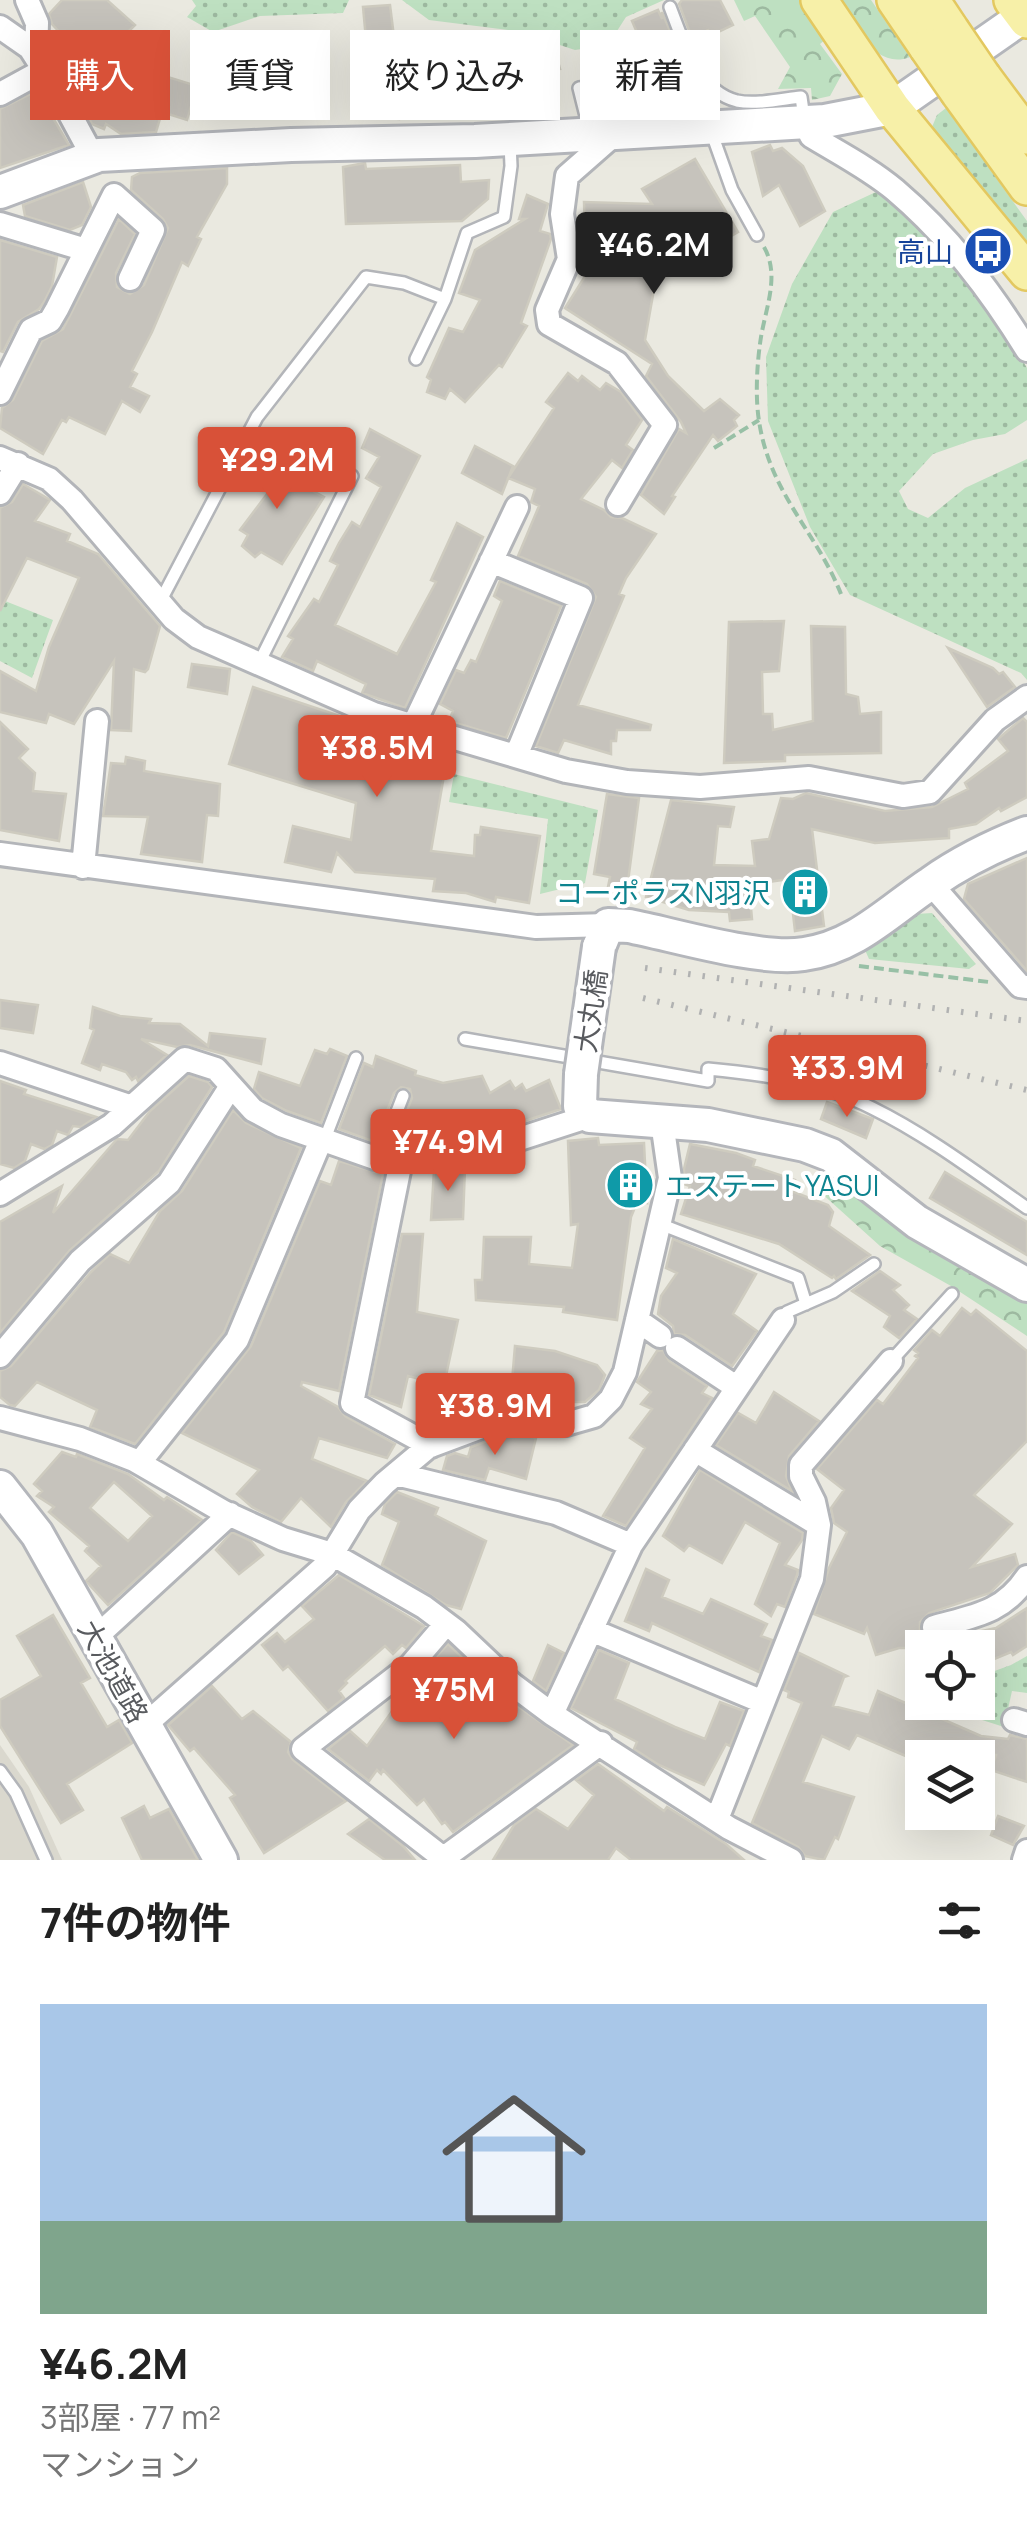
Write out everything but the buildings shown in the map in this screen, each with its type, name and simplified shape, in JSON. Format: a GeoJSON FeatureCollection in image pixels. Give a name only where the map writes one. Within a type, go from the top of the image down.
{"type":"FeatureCollection","features":[{"type":"Feature","properties":{"kind":"main road"},"geometry":{"type":"LineString","coordinates":[[819,0],[892,108],[1027,272]]}},
{"type":"Feature","properties":{"kind":"main road"},"geometry":{"type":"LineString","coordinates":[[896,0],[939,38],[971,85],[1027,188]]}},
{"type":"Feature","properties":{"kind":"main road"},"geometry":{"type":"LineString","coordinates":[[931,0],[939,38]]}},
{"type":"Feature","properties":{"kind":"main road"},"geometry":{"type":"LineString","coordinates":[[971,85],[1027,136]]}},
{"type":"Feature","properties":{"kind":"street"},"geometry":{"type":"LineString","coordinates":[[27,0],[38,30]]}},
{"type":"Feature","properties":{"kind":"street"},"geometry":{"type":"LineString","coordinates":[[0,192],[93,157],[805,122],[867,115],[892,108],[1023,13]]}},
{"type":"Feature","properties":{"kind":"street"},"geometry":{"type":"LineString","coordinates":[[0,26],[30,48]]}},
{"type":"Feature","properties":{"kind":"street"},"geometry":{"type":"LineString","coordinates":[[0,94],[30,72]]}},
{"type":"Feature","properties":{"kind":"street"},"geometry":{"type":"LineString","coordinates":[[72,120],[93,157]]}},
{"type":"Feature","properties":{"kind":"street"},"geometry":{"type":"LineString","coordinates":[[805,122],[811,136],[893,188],[944,235],[991,292],[1027,350]]}},
{"type":"Feature","properties":{"kind":"street"},"geometry":{"type":"LineString","coordinates":[[604,132],[567,176],[562,214],[569,259],[548,310],[549,324],[617,363],[665,425],[618,504]]}},
{"type":"Feature","properties":{"kind":"street"},"geometry":{"type":"LineString","coordinates":[[0,393],[31,330],[50,321],[114,194],[154,230],[130,280]]}},
{"type":"Feature","properties":{"kind":"street"},"geometry":{"type":"LineString","coordinates":[[0,224],[86,250]]}},
{"type":"Feature","properties":{"kind":"street"},"geometry":{"type":"LineString","coordinates":[[0,493],[9,461],[49,479],[72,500],[160,602],[198,638],[374,714],[566,771],[627,782],[700,788],[809,778],[903,796],[930,792],[995,720],[1027,698]]}},
{"type":"Feature","properties":{"kind":"street"},"geometry":{"type":"LineString","coordinates":[[414,726],[516,507]]}},
{"type":"Feature","properties":{"kind":"street"},"geometry":{"type":"LineString","coordinates":[[491,561],[581,598],[516,756]]}},
{"type":"Feature","properties":{"kind":"street"},"geometry":{"type":"LineString","coordinates":[[82,867],[97,721]]}},
{"type":"Feature","properties":{"kind":"street"},"geometry":{"type":"LineString","coordinates":[[0,854],[604,936],[629,926],[772,956],[806,954],[880,923],[930,884],[984,852],[1027,833]]}},
{"type":"Feature","properties":{"kind":"street"},"geometry":{"type":"LineString","coordinates":[[930,884],[1023,987]]}},
{"type":"Feature","properties":{"kind":"street","name":"大丸橋"},"geometry":{"type":"LineString","coordinates":[[590,1116],[580,1106],[581,1074],[604,936]]}},
{"type":"Feature","properties":{"kind":"street"},"geometry":{"type":"LineString","coordinates":[[0,1194],[112,1125],[185,1059],[216,1068],[253,1110],[322,1141],[390,1160],[513,1141],[590,1116],[708,1125],[805,1145],[831,1155],[918,1222],[1027,1285]]}},
{"type":"Feature","properties":{"kind":"street"},"geometry":{"type":"LineString","coordinates":[[0,1063],[132,1106]]}},
{"type":"Feature","properties":{"kind":"street"},"geometry":{"type":"LineString","coordinates":[[0,1356],[80,1261],[169,1183],[232,1086]]}},
{"type":"Feature","properties":{"kind":"street"},"geometry":{"type":"LineString","coordinates":[[144,1725],[325,1566],[359,1510],[431,1446],[495,1422],[537,1420],[566,1424],[594,1416],[611,1399],[625,1372],[670,1178],[662,1122]]}},
{"type":"Feature","properties":{"kind":"street"},"geometry":{"type":"LineString","coordinates":[[140,1462],[237,1340],[322,1141]]}},
{"type":"Feature","properties":{"kind":"street"},"geometry":{"type":"LineString","coordinates":[[390,1160],[352,1403],[431,1446]]}},
{"type":"Feature","properties":{"kind":"street"},"geometry":{"type":"LineString","coordinates":[[638,1320],[736,1387]]}},
{"type":"Feature","properties":{"kind":"street"},"geometry":{"type":"LineString","coordinates":[[552,1714],[631,1545],[783,1320]]}},
{"type":"Feature","properties":{"kind":"street"},"geometry":{"type":"LineString","coordinates":[[717,1820],[812,1578],[819,1525],[814,1502],[801,1476],[802,1465],[891,1360]]}},
{"type":"Feature","properties":{"kind":"street"},"geometry":{"type":"LineString","coordinates":[[0,1418],[80,1439],[140,1462],[230,1514],[282,1538],[332,1554],[424,1608],[552,1714],[775,1857]]}},
{"type":"Feature","properties":{"kind":"street"},"geometry":{"type":"LineString","coordinates":[[694,1450],[819,1525]]}},
{"type":"Feature","properties":{"kind":"street"},"geometry":{"type":"LineString","coordinates":[[396,1474],[556,1513],[631,1545]]}},
{"type":"Feature","properties":{"kind":"street","name":"大池道路"},"geometry":{"type":"LineString","coordinates":[[0,1487],[37,1534],[221,1860]]}},
{"type":"Feature","properties":{"kind":"street"},"geometry":{"type":"LineString","coordinates":[[95,1638],[230,1514]]}},
{"type":"Feature","properties":{"kind":"street"},"geometry":{"type":"LineString","coordinates":[[934,1627],[992,1610],[1014,1596],[1027,1577]]}},
{"type":"Feature","properties":{"kind":"street"},"geometry":{"type":"LineString","coordinates":[[446,1624],[410,1666],[303,1749],[442,1859],[601,1743]]}},
{"type":"Feature","properties":{"kind":"street"},"geometry":{"type":"LineString","coordinates":[[591,1630],[763,1702]]}},
{"type":"Feature","properties":{"kind":"street"},"geometry":{"type":"LineString","coordinates":[[1024,1860],[1027,1852]]}},
{"type":"Feature","properties":{"kind":"lane"},"geometry":{"type":"LineString","coordinates":[[670,7],[679,30]]}},
{"type":"Feature","properties":{"kind":"lane"},"geometry":{"type":"LineString","coordinates":[[720,93],[739,101],[802,98],[805,122]]}},
{"type":"Feature","properties":{"kind":"lane"},"geometry":{"type":"LineString","coordinates":[[597,120],[604,132]]}},
{"type":"Feature","properties":{"kind":"lane"},"geometry":{"type":"LineString","coordinates":[[710,126],[732,190],[757,234]]}},
{"type":"Feature","properties":{"kind":"lane"},"geometry":{"type":"LineString","coordinates":[[416,359],[445,299],[467,232],[504,217],[511,166],[510,138]]}},
{"type":"Feature","properties":{"kind":"lane"},"geometry":{"type":"LineString","coordinates":[[160,602],[257,417],[366,277],[404,283],[445,299]]}},
{"type":"Feature","properties":{"kind":"lane"},"geometry":{"type":"LineString","coordinates":[[258,665],[352,476]]}},
{"type":"Feature","properties":{"kind":"lane"},"geometry":{"type":"LineString","coordinates":[[464,1039],[708,1080],[708,1069],[743,1072],[818,1088],[869,1106],[920,1135],[1027,1208]]}},
{"type":"Feature","properties":{"kind":"lane"},"geometry":{"type":"LineString","coordinates":[[322,1141],[356,1058]]}},
{"type":"Feature","properties":{"kind":"lane"},"geometry":{"type":"LineString","coordinates":[[390,1160],[403,1096]]}},
{"type":"Feature","properties":{"kind":"lane"},"geometry":{"type":"LineString","coordinates":[[660,1224],[798,1278],[806,1304]]}},
{"type":"Feature","properties":{"kind":"lane"},"geometry":{"type":"LineString","coordinates":[[783,1320],[787,1312],[833,1292],[874,1264]]}},
{"type":"Feature","properties":{"kind":"lane"},"geometry":{"type":"LineString","coordinates":[[891,1360],[952,1294]]}},
{"type":"Feature","properties":{"kind":"lane"},"geometry":{"type":"LineString","coordinates":[[0,1771],[16,1793],[46,1860]]}},
{"type":"Feature","properties":{"kind":"path"},"geometry":{"type":"LineString","coordinates":[[757,234],[772,261],[771,290],[760,341],[759,420],[781,491],[805,533],[829,564],[841,594]]}},
{"type":"Feature","properties":{"kind":"path"},"geometry":{"type":"LineString","coordinates":[[714,448],[759,420]]}},
{"type":"Feature","properties":{"kind":"path"},"geometry":{"type":"LineString","coordinates":[[824,948],[852,965],[1023,987]]}},
{"type":"Feature","properties":{"kind":"shaded area"},"geometry":{"type":"Polygon","coordinates":[[[0,1745],[29,1787],[62,1860],[0,1860],[0,1745]]]}},
{"type":"Feature","properties":{"kind":"green space"},"geometry":{"type":"Polygon","coordinates":[[[192,0],[349,0],[343,13],[260,16],[219,30],[210,30],[187,17],[196,6],[192,0]]]}},
{"type":"Feature","properties":{"kind":"green space"},"geometry":{"type":"Polygon","coordinates":[[[402,0],[664,0],[626,17],[618,30],[580,30],[580,49],[575,50],[560,45],[560,30],[509,30],[429,20],[402,0]]]}},
{"type":"Feature","properties":{"kind":"green space"},"geometry":{"type":"Polygon","coordinates":[[[734,0],[810,0],[833,33],[820,44],[842,74],[830,96],[812,100],[811,88],[778,89],[790,67],[755,16],[744,21],[734,0]]]}},
{"type":"Feature","properties":{"kind":"green space"},"geometry":{"type":"Polygon","coordinates":[[[835,0],[871,0],[910,57],[897,60],[876,51],[835,0]]]}},
{"type":"Feature","properties":{"kind":"green space"},"geometry":{"type":"Polygon","coordinates":[[[946,108],[1027,221],[1027,258],[932,127],[937,115],[946,108]]]}},
{"type":"Feature","properties":{"kind":"green space"},"geometry":{"type":"Polygon","coordinates":[[[878,191],[937,243],[986,299],[1027,368],[1027,420],[1005,434],[933,454],[899,491],[908,509],[928,518],[965,488],[1027,459],[1027,680],[1021,673],[850,595],[810,527],[768,421],[766,357],[792,284],[833,212],[878,191]]]}},
{"type":"Feature","properties":{"kind":"green space"},"geometry":{"type":"Polygon","coordinates":[[[0,599],[53,620],[32,678],[0,661],[0,599]]]}},
{"type":"Feature","properties":{"kind":"green space"},"geometry":{"type":"Polygon","coordinates":[[[454,774],[598,810],[585,883],[540,894],[548,819],[449,802],[454,774]]]}},
{"type":"Feature","properties":{"kind":"green space"},"geometry":{"type":"Polygon","coordinates":[[[932,913],[976,964],[969,969],[869,959],[865,950],[916,914],[932,913]]]}},
{"type":"Feature","properties":{"kind":"green space"},"geometry":{"type":"Polygon","coordinates":[[[832,1167],[1027,1295],[1027,1336],[880,1246],[819,1191],[832,1167]]]}},
{"type":"Feature","properties":{"kind":"green space"},"geometry":{"type":"Polygon","coordinates":[[[1027,1656],[1027,1693],[1012,1691],[1004,1727],[982,1720],[995,1720],[995,1671],[1027,1656]]]}},
{"type":"Feature","properties":{"kind":"railway"},"geometry":{"type":"LineString","coordinates":[[645,968],[1027,1021]]}},
{"type":"Feature","properties":{"kind":"railway"},"geometry":{"type":"LineString","coordinates":[[643,998],[1027,1090]]}},
{"type":"Feature","properties":{"kind":"place","name":"高山"},"geometry":{"type":"Point","coordinates":[988,251]}},
{"type":"Feature","properties":{"kind":"place","name":"コーポラスN羽沢"},"geometry":{"type":"Point","coordinates":[805,892]}},
{"type":"Feature","properties":{"kind":"place","name":"エステートYASUI"},"geometry":{"type":"Point","coordinates":[630,1185]}}]}
